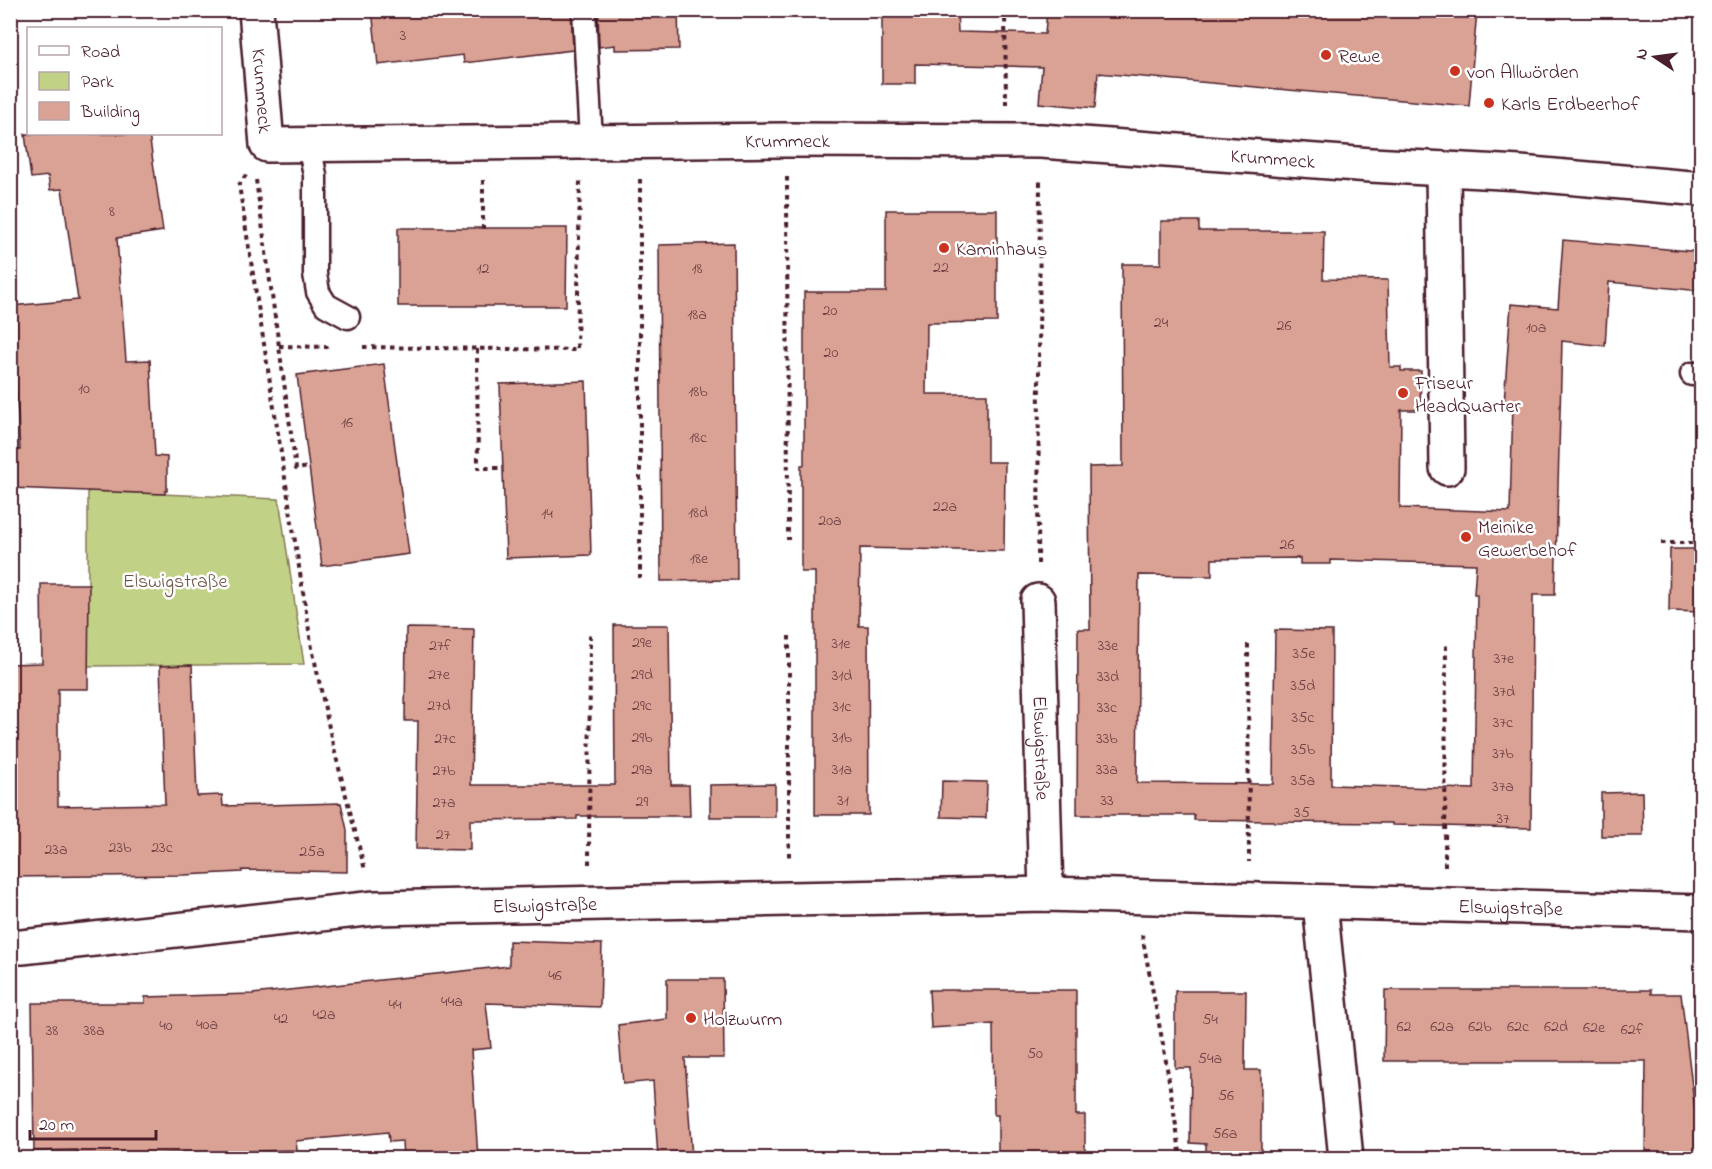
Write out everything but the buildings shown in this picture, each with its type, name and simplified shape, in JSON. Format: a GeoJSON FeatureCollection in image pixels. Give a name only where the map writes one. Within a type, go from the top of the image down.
{"type":"FeatureCollection","features":[{"type":"Feature","properties":{"kind":"street","name":"Krummeck"},"geometry":{"type":"LineString","coordinates":[[256,10],[267,145],[787,140],[1041,141],[1531,174],[1701,189]]}},
{"type":"Feature","properties":{"kind":"street"},"geometry":{"type":"LineString","coordinates":[[1443,169],[1447,468]]}},
{"type":"Feature","properties":{"kind":"street","name":"Elswigstraße"},"geometry":{"type":"LineString","coordinates":[[1038,601],[1046,894]]}},
{"type":"Feature","properties":{"kind":"street","name":"Elswigstraße"},"geometry":{"type":"LineString","coordinates":[[10,947],[22,948],[375,908],[789,899],[1046,894],[1701,912]]}},
{"type":"Feature","properties":{"kind":"street"},"geometry":{"type":"LineString","coordinates":[[1320,903],[1346,1158]]}},
{"type":"Feature","properties":{"kind":"lane"},"geometry":{"type":"LineString","coordinates":[[584,10],[586,142]]}},
{"type":"Feature","properties":{"kind":"lane"},"geometry":{"type":"LineString","coordinates":[[309,144],[315,175],[315,274],[318,292],[326,305],[348,317]]}},
{"type":"Feature","properties":{"kind":"path"},"geometry":{"type":"LineString","coordinates":[[1005,10],[1007,140]]}},
{"type":"Feature","properties":{"kind":"path"},"geometry":{"type":"LineString","coordinates":[[787,140],[788,540]]}},
{"type":"Feature","properties":{"kind":"path"},"geometry":{"type":"LineString","coordinates":[[640,141],[640,578]]}},
{"type":"Feature","properties":{"kind":"path"},"geometry":{"type":"LineString","coordinates":[[1038,601],[1041,141]]}},
{"type":"Feature","properties":{"kind":"path"},"geometry":{"type":"LineString","coordinates":[[361,347],[577,350],[586,142]]}},
{"type":"Feature","properties":{"kind":"path"},"geometry":{"type":"LineString","coordinates":[[483,143],[483,229]]}},
{"type":"Feature","properties":{"kind":"path"},"geometry":{"type":"LineString","coordinates":[[267,145],[256,182],[296,468],[309,467]]}},
{"type":"Feature","properties":{"kind":"path"},"geometry":{"type":"LineString","coordinates":[[267,145],[239,185],[311,643],[331,737],[375,908]]}},
{"type":"Feature","properties":{"kind":"path"},"geometry":{"type":"LineString","coordinates":[[279,346],[337,347]]}},
{"type":"Feature","properties":{"kind":"path"},"geometry":{"type":"LineString","coordinates":[[477,349],[478,468],[503,468]]}},
{"type":"Feature","properties":{"kind":"path"},"geometry":{"type":"LineString","coordinates":[[1661,543],[1701,543]]}},
{"type":"Feature","properties":{"kind":"path"},"geometry":{"type":"LineString","coordinates":[[588,904],[590,631]]}},
{"type":"Feature","properties":{"kind":"path"},"geometry":{"type":"LineString","coordinates":[[789,636],[789,899]]}},
{"type":"Feature","properties":{"kind":"path"},"geometry":{"type":"LineString","coordinates":[[1445,906],[1446,641]]}},
{"type":"Feature","properties":{"kind":"path"},"geometry":{"type":"LineString","coordinates":[[1248,644],[1249,900]]}},
{"type":"Feature","properties":{"kind":"path"},"geometry":{"type":"LineString","coordinates":[[1692,709],[1701,709]]}},
{"type":"Feature","properties":{"kind":"path"},"geometry":{"type":"LineString","coordinates":[[1135,897],[1165,1055],[1181,1158]]}},
{"type":"Feature","properties":{"kind":"green space","name":"Elswigstraße"},"geometry":{"type":"Polygon","coordinates":[[[88,491],[279,499],[304,664],[88,666],[88,491]]]}},
{"type":"Feature","properties":{"kind":"place","name":"Rewe"},"geometry":{"type":"Point","coordinates":[1326,55]}},
{"type":"Feature","properties":{"kind":"place","name":"von Allwörden"},"geometry":{"type":"Point","coordinates":[1455,71]}},
{"type":"Feature","properties":{"kind":"place","name":"Karls Erdbeerhof"},"geometry":{"type":"Point","coordinates":[1489,103]}},
{"type":"Feature","properties":{"kind":"place","name":"Kaminhaus"},"geometry":{"type":"Point","coordinates":[944,248]}},
{"type":"Feature","properties":{"kind":"place","name":"Friseur HeadQuarter"},"geometry":{"type":"Point","coordinates":[1403,393]}},
{"type":"Feature","properties":{"kind":"place","name":"Meinike Gewerbehof"},"geometry":{"type":"Point","coordinates":[1466,537]}},
{"type":"Feature","properties":{"kind":"place","name":"Holzwurm"},"geometry":{"type":"Point","coordinates":[691,1018]}}]}
